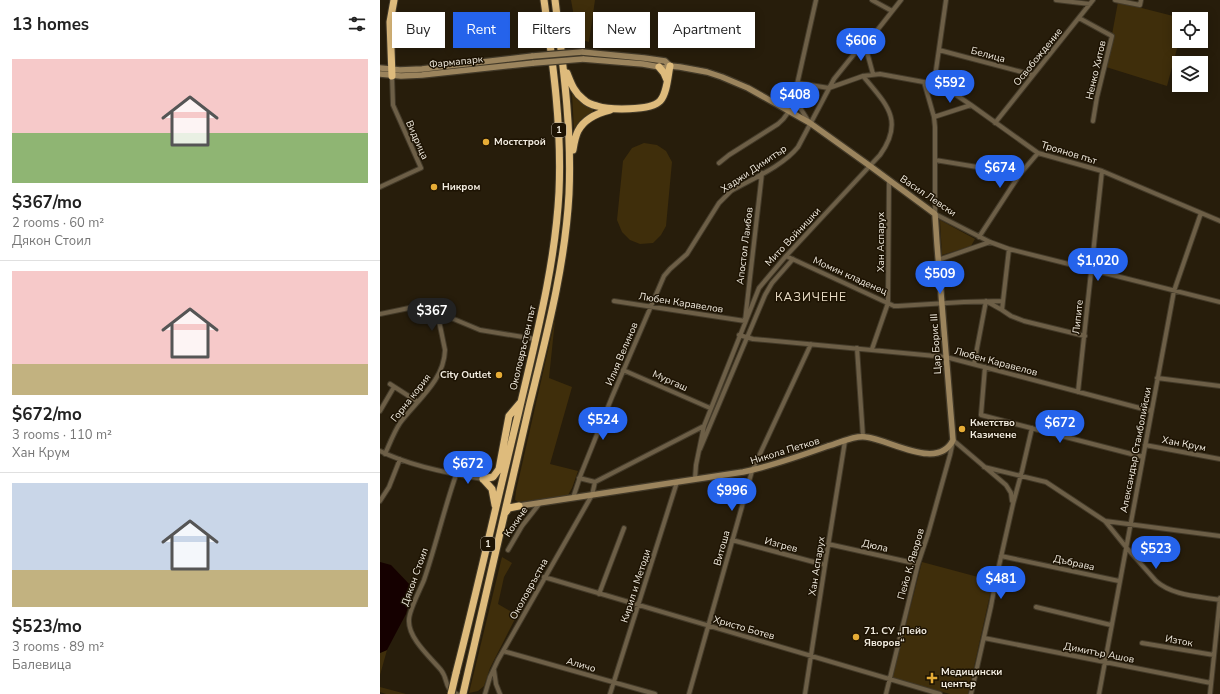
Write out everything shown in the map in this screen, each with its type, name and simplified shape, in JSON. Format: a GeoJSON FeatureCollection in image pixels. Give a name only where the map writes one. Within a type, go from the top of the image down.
{"type":"FeatureCollection","features":[{"type":"Feature","properties":{"kind":"highway"},"geometry":{"type":"LineString","coordinates":[[392,72],[390,22],[394,0]]}},
{"type":"Feature","properties":{"kind":"highway","name":"Околовръстен път"},"geometry":{"type":"LineString","coordinates":[[451,694],[496,510],[554,249],[559,176],[559,138],[557,104],[544,0]]}},
{"type":"Feature","properties":{"kind":"highway","name":"Околовръстен път"},"geometry":{"type":"LineString","coordinates":[[463,694],[506,512],[560,270],[567,222],[570,160],[568,110],[555,0]]}},
{"type":"Feature","properties":{"kind":"highway"},"geometry":{"type":"LineString","coordinates":[[564,66],[573,87],[589,104],[616,109],[641,108],[656,105],[662,98],[670,66]]}},
{"type":"Feature","properties":{"kind":"highway"},"geometry":{"type":"LineString","coordinates":[[659,67],[667,80]]}},
{"type":"Feature","properties":{"kind":"highway"},"geometry":{"type":"LineString","coordinates":[[570,160],[578,131],[584,123],[597,114],[616,109]]}},
{"type":"Feature","properties":{"kind":"highway"},"geometry":{"type":"LineString","coordinates":[[483,479],[493,477],[499,469],[509,416],[520,403]]}},
{"type":"Feature","properties":{"kind":"highway"},"geometry":{"type":"LineString","coordinates":[[483,479],[492,489],[496,510]]}},
{"type":"Feature","properties":{"kind":"highway"},"geometry":{"type":"LineString","coordinates":[[509,496],[512,502],[519,506]]}},
{"type":"Feature","properties":{"kind":"highway"},"geometry":{"type":"LineString","coordinates":[[506,512],[509,508],[519,506]]}},
{"type":"Feature","properties":{"kind":"street"},"geometry":{"type":"LineString","coordinates":[[719,162],[778,124],[790,111],[816,0]]}},
{"type":"Feature","properties":{"kind":"street"},"geometry":{"type":"LineString","coordinates":[[872,0],[892,11]]}},
{"type":"Feature","properties":{"kind":"street"},"geometry":{"type":"LineString","coordinates":[[873,74],[865,45],[901,0]]}},
{"type":"Feature","properties":{"kind":"street"},"geometry":{"type":"LineString","coordinates":[[934,84],[946,0]]}},
{"type":"Feature","properties":{"kind":"street"},"geometry":{"type":"LineString","coordinates":[[1056,0],[1091,2]]}},
{"type":"Feature","properties":{"kind":"street"},"geometry":{"type":"LineString","coordinates":[[1115,0],[1140,5],[1142,0]]}},
{"type":"Feature","properties":{"kind":"street","name":"Освобождение"},"geometry":{"type":"LineString","coordinates":[[995,123],[1091,2]]}},
{"type":"Feature","properties":{"kind":"street","name":"Ненко Хитов"},"geometry":{"type":"LineString","coordinates":[[1079,18],[1112,36],[1097,96],[1093,121]]}},
{"type":"Feature","properties":{"kind":"street","name":"Хаджи Димитър"},"geometry":{"type":"LineString","coordinates":[[651,306],[664,276],[687,254],[725,197],[731,191],[779,163],[793,153],[798,147],[834,79],[859,48],[865,45]]}},
{"type":"Feature","properties":{"kind":"street","name":"Белица"},"geometry":{"type":"LineString","coordinates":[[939,50],[1033,75]]}},
{"type":"Feature","properties":{"kind":"street","name":"Васил Левски"},"geometry":{"type":"LineString","coordinates":[[533,56],[582,52],[644,58],[665,62],[670,66]]}},
{"type":"Feature","properties":{"kind":"street","name":"Фармапарк"},"geometry":{"type":"LineString","coordinates":[[380,74],[533,56]]}},
{"type":"Feature","properties":{"kind":"street","name":"Васил Левски"},"geometry":{"type":"LineString","coordinates":[[534,63],[583,59],[643,64],[665,68],[670,66],[708,72],[748,88],[810,123],[935,214],[990,242],[1009,249],[1220,302]]}},
{"type":"Feature","properties":{"kind":"street","name":"Фармапарк"},"geometry":{"type":"LineString","coordinates":[[380,68],[392,72],[422,75],[534,63]]}},
{"type":"Feature","properties":{"kind":"street","name":"Видрица"},"geometry":{"type":"LineString","coordinates":[[380,187],[421,168],[393,105],[392,72]]}},
{"type":"Feature","properties":{"kind":"street"},"geometry":{"type":"LineString","coordinates":[[797,84],[829,88],[873,74],[888,75],[924,82]]}},
{"type":"Feature","properties":{"kind":"street","name":"Мито Войнишки"},"geometry":{"type":"LineString","coordinates":[[695,479],[698,454],[704,426],[710,408],[759,288],[786,256],[870,166],[886,146],[890,138],[892,122],[891,114],[863,76]]}},
{"type":"Feature","properties":{"kind":"street","name":"Троянов път"},"geometry":{"type":"LineString","coordinates":[[924,82],[946,88],[1038,153],[1102,172],[1220,221]]}},
{"type":"Feature","properties":{"kind":"street","name":"Цар Борис III"},"geometry":{"type":"LineString","coordinates":[[924,82],[934,117],[935,214],[953,440]]}},
{"type":"Feature","properties":{"kind":"street"},"geometry":{"type":"LineString","coordinates":[[794,98],[810,123]]}},
{"type":"Feature","properties":{"kind":"street"},"geometry":{"type":"LineString","coordinates":[[934,117],[971,105]]}},
{"type":"Feature","properties":{"kind":"street"},"geometry":{"type":"LineString","coordinates":[[979,237],[1020,174],[1038,153]]}},
{"type":"Feature","properties":{"kind":"street"},"geometry":{"type":"LineString","coordinates":[[935,160],[1020,174]]}},
{"type":"Feature","properties":{"kind":"street","name":"Липите"},"geometry":{"type":"LineString","coordinates":[[1078,392],[1102,172]]}},
{"type":"Feature","properties":{"kind":"street","name":"Апостол Ламбов"},"geometry":{"type":"LineString","coordinates":[[745,321],[762,173]]}},
{"type":"Feature","properties":{"kind":"street","name":"Хан Аспарух"},"geometry":{"type":"LineString","coordinates":[[872,350],[888,303],[889,181]]}},
{"type":"Feature","properties":{"kind":"street","name":"Александър Стамболийски"},"geometry":{"type":"LineString","coordinates":[[1098,694],[1174,291],[1201,213]]}},
{"type":"Feature","properties":{"kind":"street"},"geometry":{"type":"LineString","coordinates":[[938,260],[990,242]]}},
{"type":"Feature","properties":{"kind":"street"},"geometry":{"type":"LineString","coordinates":[[1002,310],[1009,249]]}},
{"type":"Feature","properties":{"kind":"street","name":"Момин кладенец"},"geometry":{"type":"LineString","coordinates":[[786,256],[888,303],[898,306],[1003,301]]}},
{"type":"Feature","properties":{"kind":"street","name":"Мито Войнишки"},"geometry":{"type":"LineString","coordinates":[[698,454],[768,288],[793,260]]}},
{"type":"Feature","properties":{"kind":"street","name":"Любен Каравелов"},"geometry":{"type":"LineString","coordinates":[[614,301],[745,321]]}},
{"type":"Feature","properties":{"kind":"street"},"geometry":{"type":"LineString","coordinates":[[974,364],[986,301],[1011,316],[1024,321],[1084,336]]}},
{"type":"Feature","properties":{"kind":"street"},"geometry":{"type":"LineString","coordinates":[[380,314],[414,306],[425,306],[480,330],[535,340]]}},
{"type":"Feature","properties":{"kind":"street","name":"Илия Велинов"},"geometry":{"type":"LineString","coordinates":[[573,498],[579,478],[651,306]]}},
{"type":"Feature","properties":{"kind":"street","name":"Горна кория"},"geometry":{"type":"LineString","coordinates":[[385,454],[400,424],[431,388],[441,367],[445,350],[437,312]]}},
{"type":"Feature","properties":{"kind":"street","name":"Любен Каравелов"},"geometry":{"type":"LineString","coordinates":[[739,335],[747,338],[946,357],[1151,411]]}},
{"type":"Feature","properties":{"kind":"street","name":"Витоша"},"geometry":{"type":"LineString","coordinates":[[689,694],[752,470],[811,344]]}},
{"type":"Feature","properties":{"kind":"street"},"geometry":{"type":"LineString","coordinates":[[857,348],[863,437]]}},
{"type":"Feature","properties":{"kind":"street"},"geometry":{"type":"LineString","coordinates":[[985,367],[981,415],[1143,457]]}},
{"type":"Feature","properties":{"kind":"street","name":"Мургаш"},"geometry":{"type":"LineString","coordinates":[[624,370],[710,408]]}},
{"type":"Feature","properties":{"kind":"street"},"geometry":{"type":"LineString","coordinates":[[1157,378],[1220,386]]}},
{"type":"Feature","properties":{"kind":"street"},"geometry":{"type":"LineString","coordinates":[[380,411],[392,386],[418,402]]}},
{"type":"Feature","properties":{"kind":"street"},"geometry":{"type":"LineString","coordinates":[[579,478],[595,482],[704,426]]}},
{"type":"Feature","properties":{"kind":"street"},"geometry":{"type":"LineString","coordinates":[[971,694],[1001,556],[1032,428]]}},
{"type":"Feature","properties":{"kind":"street","name":"Никола Петков"},"geometry":{"type":"LineString","coordinates":[[519,506],[752,470],[845,441],[863,437],[874,438],[928,454],[938,453],[945,450],[953,440]]}},
{"type":"Feature","properties":{"kind":"street"},"geometry":{"type":"LineString","coordinates":[[953,440],[1006,485],[1011,493],[1013,504]]}},
{"type":"Feature","properties":{"kind":"street","name":"Пейо К. Яворов"},"geometry":{"type":"LineString","coordinates":[[886,694],[918,564],[930,527],[953,440]]}},
{"type":"Feature","properties":{"kind":"street","name":"Хан Аспарух"},"geometry":{"type":"LineString","coordinates":[[805,694],[845,441]]}},
{"type":"Feature","properties":{"kind":"street","name":"Хан Крум"},"geometry":{"type":"LineString","coordinates":[[1145,444],[1220,458]]}},
{"type":"Feature","properties":{"kind":"street"},"geometry":{"type":"LineString","coordinates":[[380,451],[400,459],[456,475],[483,479]]}},
{"type":"Feature","properties":{"kind":"street"},"geometry":{"type":"LineString","coordinates":[[380,501],[389,487],[400,459]]}},
{"type":"Feature","properties":{"kind":"street"},"geometry":{"type":"LineString","coordinates":[[984,467],[1046,482],[1105,521],[1156,581],[1166,588],[1172,591],[1220,599],[1210,694]]}},
{"type":"Feature","properties":{"kind":"street","name":"Дякон Стоил"},"geometry":{"type":"LineString","coordinates":[[456,475],[433,552],[409,619],[413,634],[418,643],[444,674],[449,690],[457,694]]}},
{"type":"Feature","properties":{"kind":"street"},"geometry":{"type":"LineString","coordinates":[[592,495],[595,482]]}},
{"type":"Feature","properties":{"kind":"street","name":"Кирил и Методи"},"geometry":{"type":"LineString","coordinates":[[610,694],[677,482]]}},
{"type":"Feature","properties":{"kind":"street","name":"Околовръстна"},"geometry":{"type":"LineString","coordinates":[[485,694],[494,668],[503,651],[592,495]]}},
{"type":"Feature","properties":{"kind":"street","name":"Кокиче"},"geometry":{"type":"LineString","coordinates":[[508,550],[522,526],[540,503]]}},
{"type":"Feature","properties":{"kind":"street"},"geometry":{"type":"LineString","coordinates":[[1105,521],[1220,536]]}},
{"type":"Feature","properties":{"kind":"street"},"geometry":{"type":"LineString","coordinates":[[599,594],[624,528]]}},
{"type":"Feature","properties":{"kind":"street","name":"Изгрев"},"geometry":{"type":"LineString","coordinates":[[732,540],[825,565]]}},
{"type":"Feature","properties":{"kind":"street","name":"Дюла"},"geometry":{"type":"LineString","coordinates":[[828,544],[918,564]]}},
{"type":"Feature","properties":{"kind":"street","name":"Дъбрава"},"geometry":{"type":"LineString","coordinates":[[1001,556],[1119,581]]}},
{"type":"Feature","properties":{"kind":"street","name":"Христо Ботев"},"geometry":{"type":"LineString","coordinates":[[544,577],[940,694]]}},
{"type":"Feature","properties":{"kind":"street"},"geometry":{"type":"LineString","coordinates":[[1036,607],[1111,625]]}},
{"type":"Feature","properties":{"kind":"street","name":"Димитър Ашов"},"geometry":{"type":"LineString","coordinates":[[984,638],[1212,682]]}},
{"type":"Feature","properties":{"kind":"street","name":"Изток"},"geometry":{"type":"LineString","coordinates":[[1142,643],[1214,655]]}},
{"type":"Feature","properties":{"kind":"street","name":"Аличо"},"geometry":{"type":"LineString","coordinates":[[503,651],[654,694]]}},
{"type":"Feature","properties":{"kind":"street"},"geometry":{"type":"LineString","coordinates":[[494,668],[496,684],[500,694]]}},
{"type":"Feature","properties":{"kind":"shaded area"},"geometry":{"type":"Polygon","coordinates":[[[571,0],[595,0],[589,42],[585,41],[585,12],[573,12],[571,0]]]}},
{"type":"Feature","properties":{"kind":"shaded area"},"geometry":{"type":"Polygon","coordinates":[[[1118,2],[1172,16],[1172,48],[1177,48],[1175,56],[1172,56],[1172,67],[1167,86],[1106,67],[1118,2]]]}},
{"type":"Feature","properties":{"kind":"shaded area"},"geometry":{"type":"Polygon","coordinates":[[[572,93],[593,109],[593,112],[581,120],[574,129],[572,93]]]}},
{"type":"Feature","properties":{"kind":"shaded area"},"geometry":{"type":"Polygon","coordinates":[[[644,143],[657,145],[666,151],[672,162],[666,226],[661,235],[653,243],[640,244],[630,240],[622,232],[617,220],[623,161],[632,148],[644,143]]]}},
{"type":"Feature","properties":{"kind":"shaded area"},"geometry":{"type":"Polygon","coordinates":[[[940,220],[975,239],[971,246],[942,255],[940,220]]]}},
{"type":"Feature","properties":{"kind":"shaded area"},"geometry":{"type":"Polygon","coordinates":[[[555,320],[549,378],[572,387],[550,464],[578,471],[568,495],[519,502],[515,500],[516,491],[555,320]]]}},
{"type":"Feature","properties":{"kind":"shaded area"},"geometry":{"type":"Polygon","coordinates":[[[502,557],[512,563],[504,577],[498,604],[517,615],[490,668],[484,686],[478,691],[469,693],[502,557]]]}},
{"type":"Feature","properties":{"kind":"shaded area"},"geometry":{"type":"Polygon","coordinates":[[[380,562],[391,565],[413,588],[406,614],[387,650],[380,653],[380,562]]]}},
{"type":"Feature","properties":{"kind":"shaded area"},"geometry":{"type":"Polygon","coordinates":[[[922,562],[993,581],[968,694],[950,694],[892,678],[922,562]]]}},
{"type":"Feature","properties":{"kind":"shaded area"},"geometry":{"type":"Polygon","coordinates":[[[387,650],[380,675],[380,653],[387,650]]]}},
{"type":"Feature","properties":{"kind":"shaded area"},"geometry":{"type":"Polygon","coordinates":[[[380,687],[406,694],[386,694],[380,692],[380,687]]]}},
{"type":"Feature","properties":{"kind":"place","name":"Мостстрой"},"geometry":{"type":"Point","coordinates":[486,142]}},
{"type":"Feature","properties":{"kind":"place","name":"Никром"},"geometry":{"type":"Point","coordinates":[434,187]}},
{"type":"Feature","properties":{"kind":"place","name":"City Outlet"},"geometry":{"type":"Point","coordinates":[499,375]}},
{"type":"Feature","properties":{"kind":"place","name":"Кметство Казичене"},"geometry":{"type":"Point","coordinates":[962,429]}},
{"type":"Feature","properties":{"kind":"place","name":"71. СУ „Пейо Яворов“"},"geometry":{"type":"Point","coordinates":[856,637]}},
{"type":"Feature","properties":{"kind":"place","name":"Медицински център"},"geometry":{"type":"Point","coordinates":[932,678]}},
{"type":"Feature","properties":{"kind":"district","name":"КАЗИЧЕНЕ"},"geometry":{"type":"Point","coordinates":[811,297]}}]}
